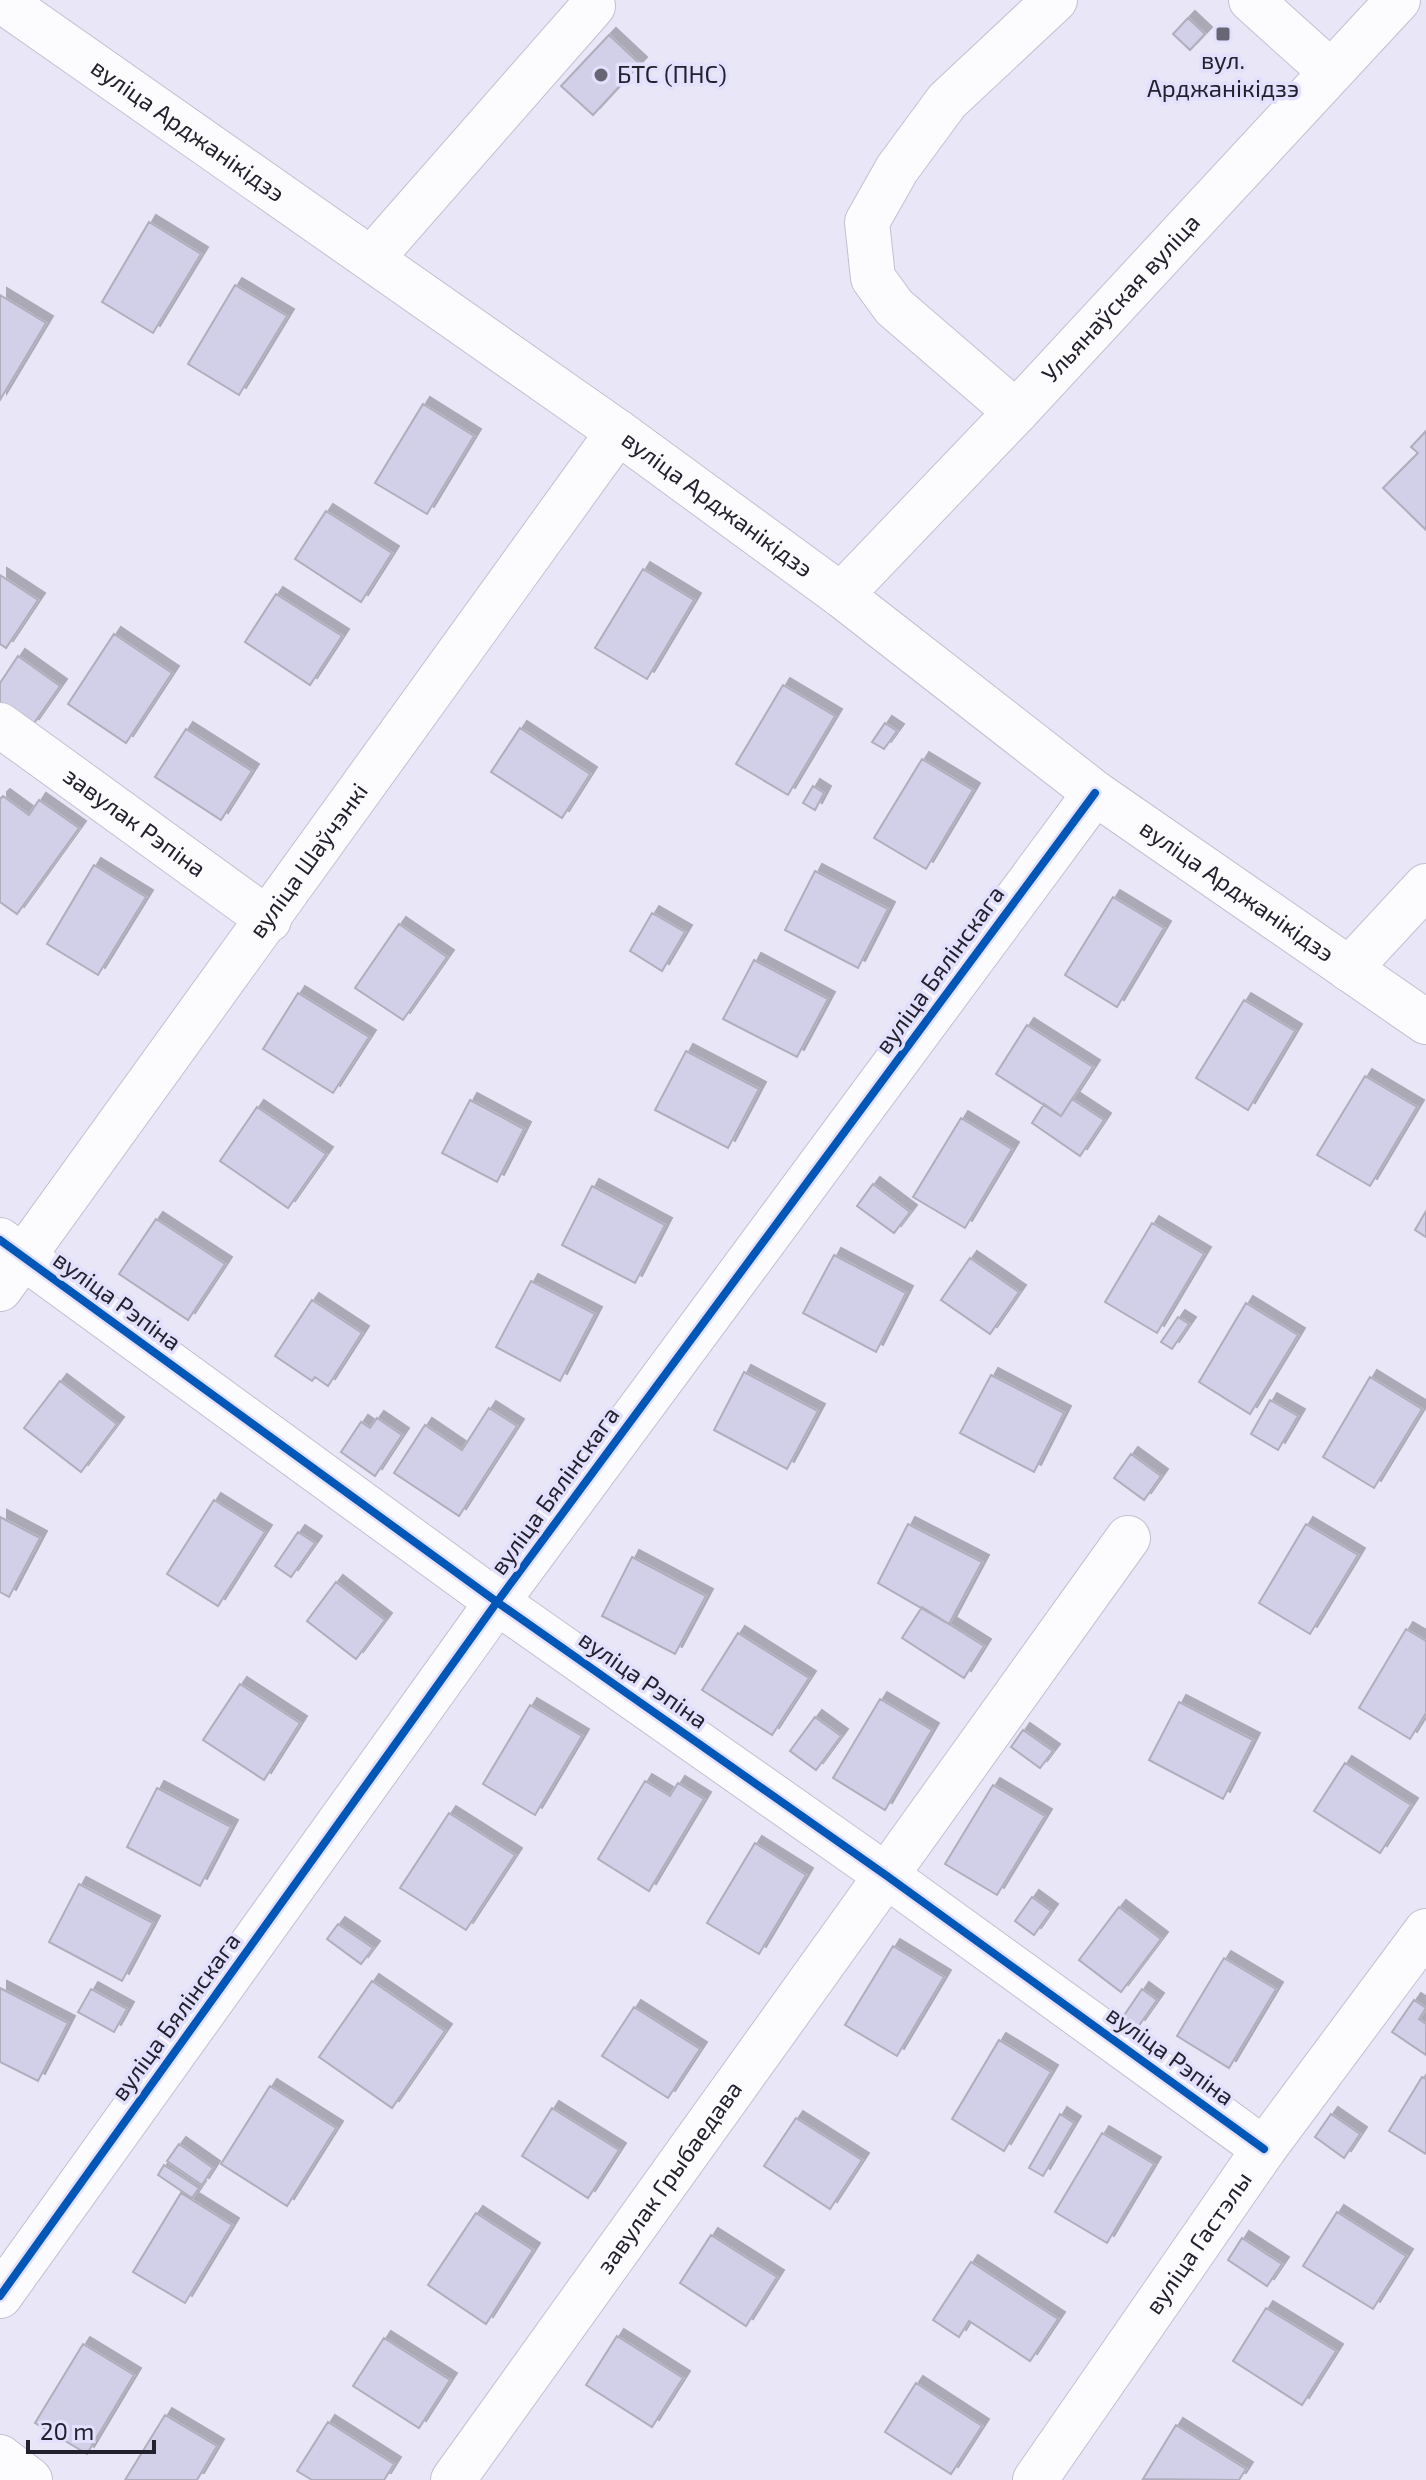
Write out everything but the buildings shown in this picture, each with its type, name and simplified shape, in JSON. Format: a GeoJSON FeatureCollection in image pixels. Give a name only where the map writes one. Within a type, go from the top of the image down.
{"type":"FeatureCollection","features":[{"type":"Feature","properties":{"kind":"street","name":"вуліца Арджанікідзэ"},"geometry":{"type":"LineString","coordinates":[[1,0],[618,432],[841,595],[1095,793],[1426,1022]]}},
{"type":"Feature","properties":{"kind":"street"},"geometry":{"type":"LineString","coordinates":[[1016,412],[894,307],[873,278],[867,222],[897,169],[947,101],[1055,0]]}},
{"type":"Feature","properties":{"kind":"street"},"geometry":{"type":"LineString","coordinates":[[1251,0],[1330,71]]}},
{"type":"Feature","properties":{"kind":"street","name":"Ульянаўская вуліца"},"geometry":{"type":"LineString","coordinates":[[841,595],[1016,412],[1398,0]]}},
{"type":"Feature","properties":{"kind":"street"},"geometry":{"type":"LineString","coordinates":[[372,258],[593,6]]}},
{"type":"Feature","properties":{"kind":"street","name":"вуліца Шаўчэнкі"},"geometry":{"type":"LineString","coordinates":[[8,1262],[269,920],[618,432]]}},
{"type":"Feature","properties":{"kind":"street","name":"завулак Рэпіна"},"geometry":{"type":"LineString","coordinates":[[0,725],[269,920]]}},
{"type":"Feature","properties":{"kind":"street","name":"вуліца Бялінскага"},"geometry":{"type":"LineString","coordinates":[[0,2296],[497,1602],[1095,793]]}},
{"type":"Feature","properties":{"kind":"street"},"geometry":{"type":"LineString","coordinates":[[1349,969],[1426,886]]}},
{"type":"Feature","properties":{"kind":"street","name":"вуліца Рэпіна"},"geometry":{"type":"LineString","coordinates":[[8,1262],[887,1876],[1264,2149]]}},
{"type":"Feature","properties":{"kind":"street","name":"завулак Грыбаедава"},"geometry":{"type":"LineString","coordinates":[[453,2480],[1128,1538]]}},
{"type":"Feature","properties":{"kind":"street","name":"вуліца Гастэлы"},"geometry":{"type":"LineString","coordinates":[[1035,2480],[1264,2149],[1426,1931]]}},
{"type":"Feature","properties":{"kind":"street"},"geometry":{"type":"LineString","coordinates":[[0,2457],[30,2480]]}},
{"type":"Feature","properties":{"kind":"cycle path"},"geometry":{"type":"LineString","coordinates":[[0,2296],[497,1602],[1095,793]]}},
{"type":"Feature","properties":{"kind":"cycle path"},"geometry":{"type":"LineString","coordinates":[[0,1240],[497,1602],[887,1876],[1264,2149]]}},
{"type":"Feature","properties":{"kind":"place","name":"вул. Арджанікідзэ"},"geometry":{"type":"Point","coordinates":[1223,34]}},
{"type":"Feature","properties":{"kind":"place","name":"БТС (ПНС)"},"geometry":{"type":"Point","coordinates":[601,75]}}]}
